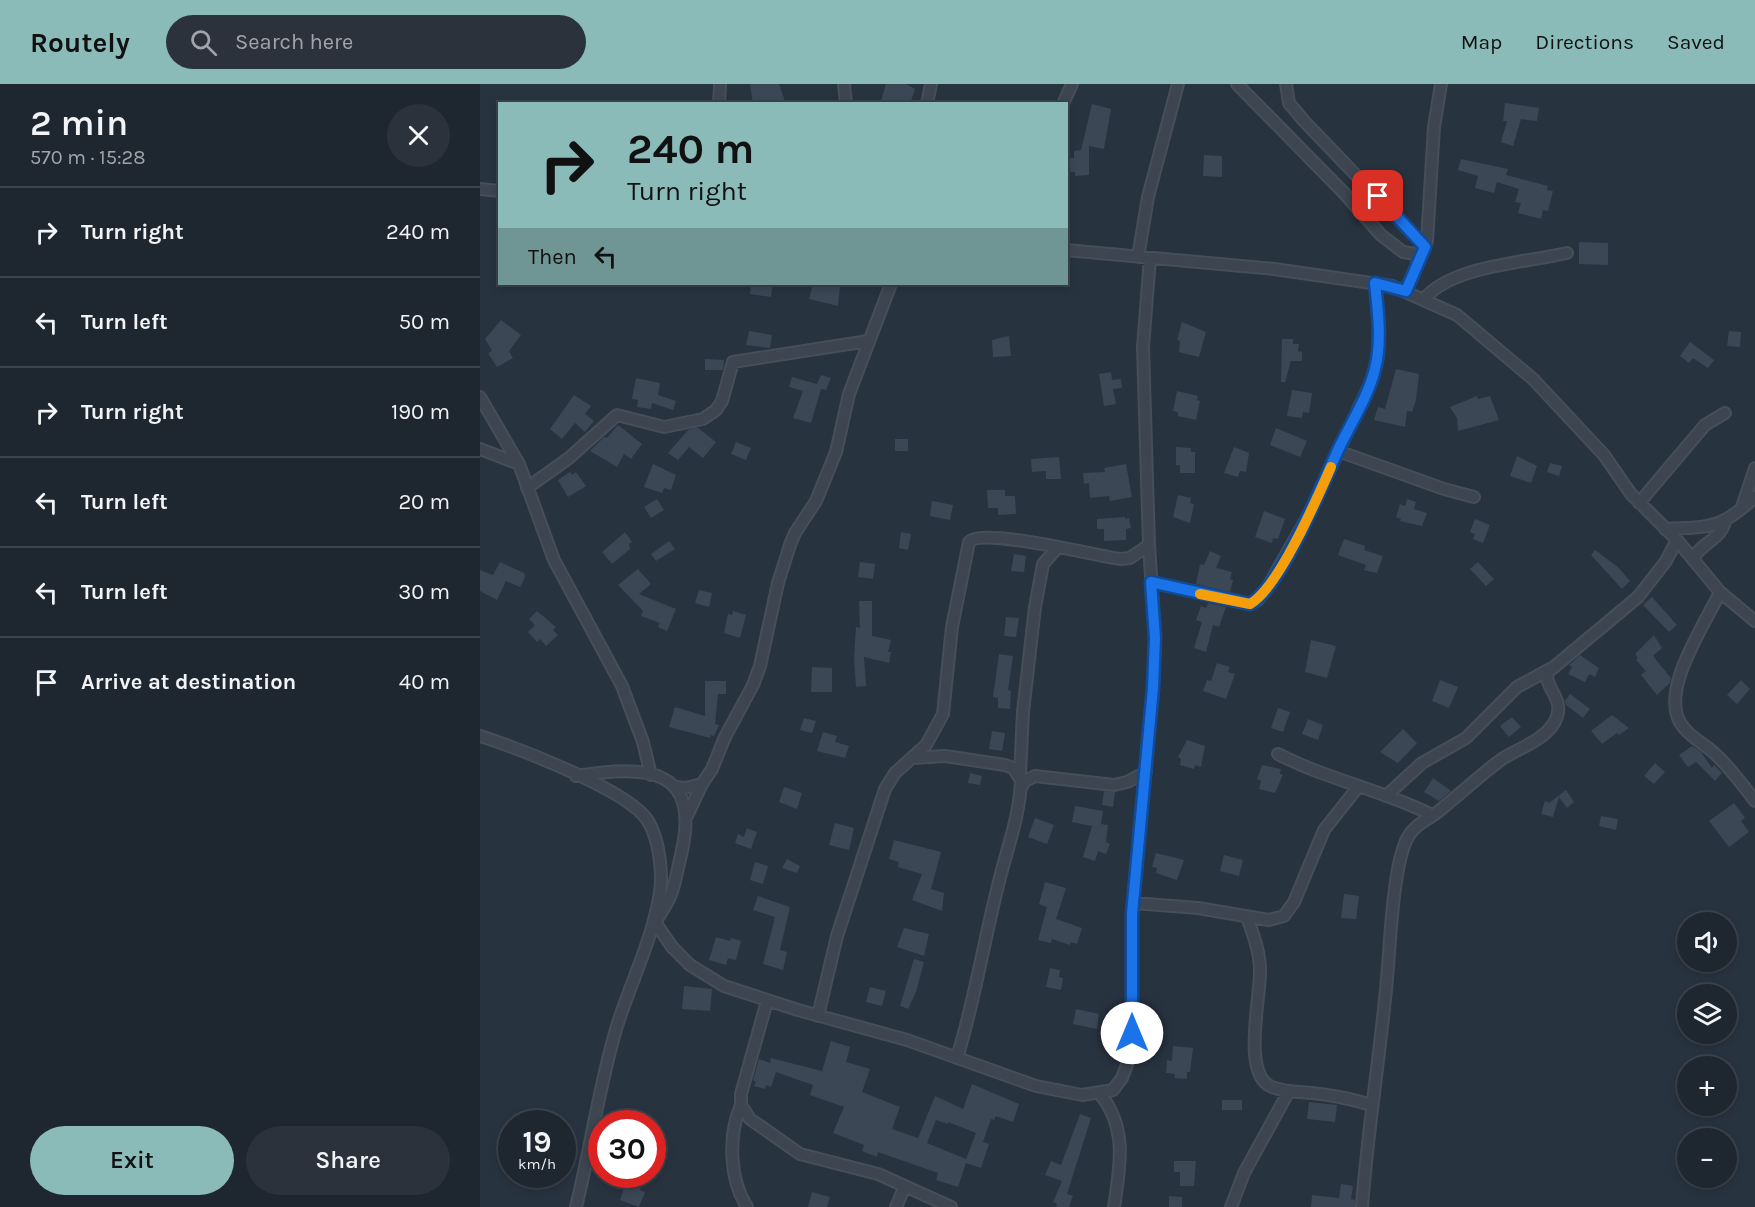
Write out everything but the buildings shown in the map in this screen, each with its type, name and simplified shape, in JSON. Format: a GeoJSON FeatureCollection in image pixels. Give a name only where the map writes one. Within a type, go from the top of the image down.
{"type":"FeatureCollection","features":[{"type":"Feature","properties":{"kind":"street"},"geometry":{"type":"LineString","coordinates":[[719,102],[720,84]]}},
{"type":"Feature","properties":{"kind":"street"},"geometry":{"type":"LineString","coordinates":[[844,84],[846,102]]}},
{"type":"Feature","properties":{"kind":"street"},"geometry":{"type":"LineString","coordinates":[[927,102],[931,84]]}},
{"type":"Feature","properties":{"kind":"street"},"geometry":{"type":"LineString","coordinates":[[1064,102],[1072,84]]}},
{"type":"Feature","properties":{"kind":"street"},"geometry":{"type":"LineString","coordinates":[[1138,257],[1148,197],[1178,84]]}},
{"type":"Feature","properties":{"kind":"street"},"geometry":{"type":"LineString","coordinates":[[1237,84],[1344,193],[1381,235],[1403,252],[1424,251]]}},
{"type":"Feature","properties":{"kind":"street"},"geometry":{"type":"LineString","coordinates":[[1286,84],[1289,103],[1424,251]]}},
{"type":"Feature","properties":{"kind":"street"},"geometry":{"type":"LineString","coordinates":[[1406,291],[1424,251],[1434,127],[1441,84]]}},
{"type":"Feature","properties":{"kind":"street"},"geometry":{"type":"LineString","coordinates":[[480,189],[498,191]]}},
{"type":"Feature","properties":{"kind":"street"},"geometry":{"type":"LineString","coordinates":[[1068,250],[1274,269],[1375,283],[1406,291],[1457,315],[1533,380],[1604,456],[1639,503],[1677,540],[1720,592],[1755,621]]}},
{"type":"Feature","properties":{"kind":"street"},"geometry":{"type":"LineString","coordinates":[[1424,299],[1437,288],[1464,275],[1567,253]]}},
{"type":"Feature","properties":{"kind":"street"},"geometry":{"type":"LineString","coordinates":[[655,922],[672,947],[705,976],[767,1001],[906,1040],[1062,1093],[1100,1094],[1113,1090],[1122,1078],[1128,1062],[1132,1033],[1133,903],[1146,772],[1155,638],[1149,545],[1143,347],[1150,258]]}},
{"type":"Feature","properties":{"kind":"street"},"geometry":{"type":"LineString","coordinates":[[1151,582],[1250,604],[1258,600],[1275,578],[1375,371],[1379,327],[1375,283]]}},
{"type":"Feature","properties":{"kind":"street"},"geometry":{"type":"LineString","coordinates":[[687,817],[702,784],[712,769],[724,737],[753,685],[762,656],[778,583],[790,545],[795,533],[816,501],[836,452],[849,394],[891,285]]}},
{"type":"Feature","properties":{"kind":"street"},"geometry":{"type":"LineString","coordinates":[[526,488],[569,458],[617,415],[664,427],[689,423],[710,416],[722,401],[733,362],[868,341]]}},
{"type":"Feature","properties":{"kind":"street"},"geometry":{"type":"LineString","coordinates":[[480,397],[519,465],[554,560],[622,686],[643,742],[651,775]]}},
{"type":"Feature","properties":{"kind":"street"},"geometry":{"type":"LineString","coordinates":[[1639,503],[1705,425],[1725,413]]}},
{"type":"Feature","properties":{"kind":"street"},"geometry":{"type":"LineString","coordinates":[[480,449],[519,465]]}},
{"type":"Feature","properties":{"kind":"street"},"geometry":{"type":"LineString","coordinates":[[1338,451],[1444,489],[1474,497]]}},
{"type":"Feature","properties":{"kind":"street"},"geometry":{"type":"LineString","coordinates":[[1741,510],[1755,468]]}},
{"type":"Feature","properties":{"kind":"street"},"geometry":{"type":"LineString","coordinates":[[1665,529],[1725,521],[1755,497]]}},
{"type":"Feature","properties":{"kind":"street"},"geometry":{"type":"LineString","coordinates":[[1693,560],[1699,549],[1722,532],[1725,521]]}},
{"type":"Feature","properties":{"kind":"street"},"geometry":{"type":"LineString","coordinates":[[818,1016],[839,929],[882,796],[896,773],[926,745],[943,714],[954,617],[969,542],[977,537],[1013,538],[1121,559],[1130,558],[1149,545]]}},
{"type":"Feature","properties":{"kind":"street"},"geometry":{"type":"LineString","coordinates":[[1386,796],[1422,763],[1474,732],[1517,687],[1551,669],[1631,604],[1661,567],[1677,540]]}},
{"type":"Feature","properties":{"kind":"street"},"geometry":{"type":"LineString","coordinates":[[957,1058],[978,982],[1002,869],[1016,822],[1021,788],[1023,712],[1035,606],[1043,564],[1058,547]]}},
{"type":"Feature","properties":{"kind":"street"},"geometry":{"type":"LineString","coordinates":[[1720,592],[1683,666],[1674,696],[1675,711],[1685,730],[1726,765],[1753,796]]}},
{"type":"Feature","properties":{"kind":"street"},"geometry":{"type":"LineString","coordinates":[[1362,1207],[1371,1105],[1401,858],[1411,833],[1460,791],[1503,759],[1539,737],[1553,724],[1559,704],[1547,675],[1551,669]]}},
{"type":"Feature","properties":{"kind":"street"},"geometry":{"type":"LineString","coordinates":[[480,736],[576,776],[621,798],[639,810],[648,821],[654,834],[660,889],[655,922],[618,1026],[576,1207]]}},
{"type":"Feature","properties":{"kind":"street"},"geometry":{"type":"LineString","coordinates":[[1278,754],[1358,787],[1405,801],[1432,815]]}},
{"type":"Feature","properties":{"kind":"street"},"geometry":{"type":"LineString","coordinates":[[913,758],[945,756],[977,760],[1005,765],[1020,775]]}},
{"type":"Feature","properties":{"kind":"street"},"geometry":{"type":"LineString","coordinates":[[576,776],[617,772],[651,775],[677,787],[685,788],[702,784]]}},
{"type":"Feature","properties":{"kind":"street"},"geometry":{"type":"LineString","coordinates":[[1021,788],[1025,781],[1035,776],[1114,785],[1146,772]]}},
{"type":"Feature","properties":{"kind":"street"},"geometry":{"type":"LineString","coordinates":[[655,922],[671,900],[676,886],[687,817],[687,807],[677,787]]}},
{"type":"Feature","properties":{"kind":"street"},"geometry":{"type":"LineString","coordinates":[[1133,903],[1198,908],[1247,917],[1277,919],[1289,911],[1324,830],[1358,787]]}},
{"type":"Feature","properties":{"kind":"street"},"geometry":{"type":"LineString","coordinates":[[1247,917],[1255,938],[1260,970],[1256,1070],[1263,1082],[1289,1091],[1352,1099],[1371,1105]]}},
{"type":"Feature","properties":{"kind":"street"},"geometry":{"type":"LineString","coordinates":[[747,1207],[739,1194],[733,1141],[736,1118],[741,1105],[741,1094],[767,1001]]}},
{"type":"Feature","properties":{"kind":"street"},"geometry":{"type":"LineString","coordinates":[[1231,1207],[1244,1173],[1289,1091]]}},
{"type":"Feature","properties":{"kind":"street"},"geometry":{"type":"LineString","coordinates":[[1100,1094],[1109,1105],[1120,1140],[1121,1167],[1114,1207]]}},
{"type":"Feature","properties":{"kind":"street"},"geometry":{"type":"LineString","coordinates":[[741,1105],[750,1119],[800,1154],[878,1174],[951,1207]]}},
{"type":"Feature","properties":{"kind":"street"},"geometry":{"type":"LineString","coordinates":[[896,1207],[905,1186]]}},
{"type":"Feature","properties":{"kind":"slow traffic"},"geometry":{"type":"LineString","coordinates":[[1200,594],[1250,604],[1258,600],[1275,578],[1331,467]]}},
{"type":"Feature","properties":{"kind":"route"},"geometry":{"type":"LineString","coordinates":[[1132,1033],[1132,914],[1153,688],[1155,638],[1151,582],[1250,604],[1258,600],[1275,578],[1309,514],[1375,371],[1379,327],[1375,283],[1406,291],[1425,247],[1378,196]]}}]}
